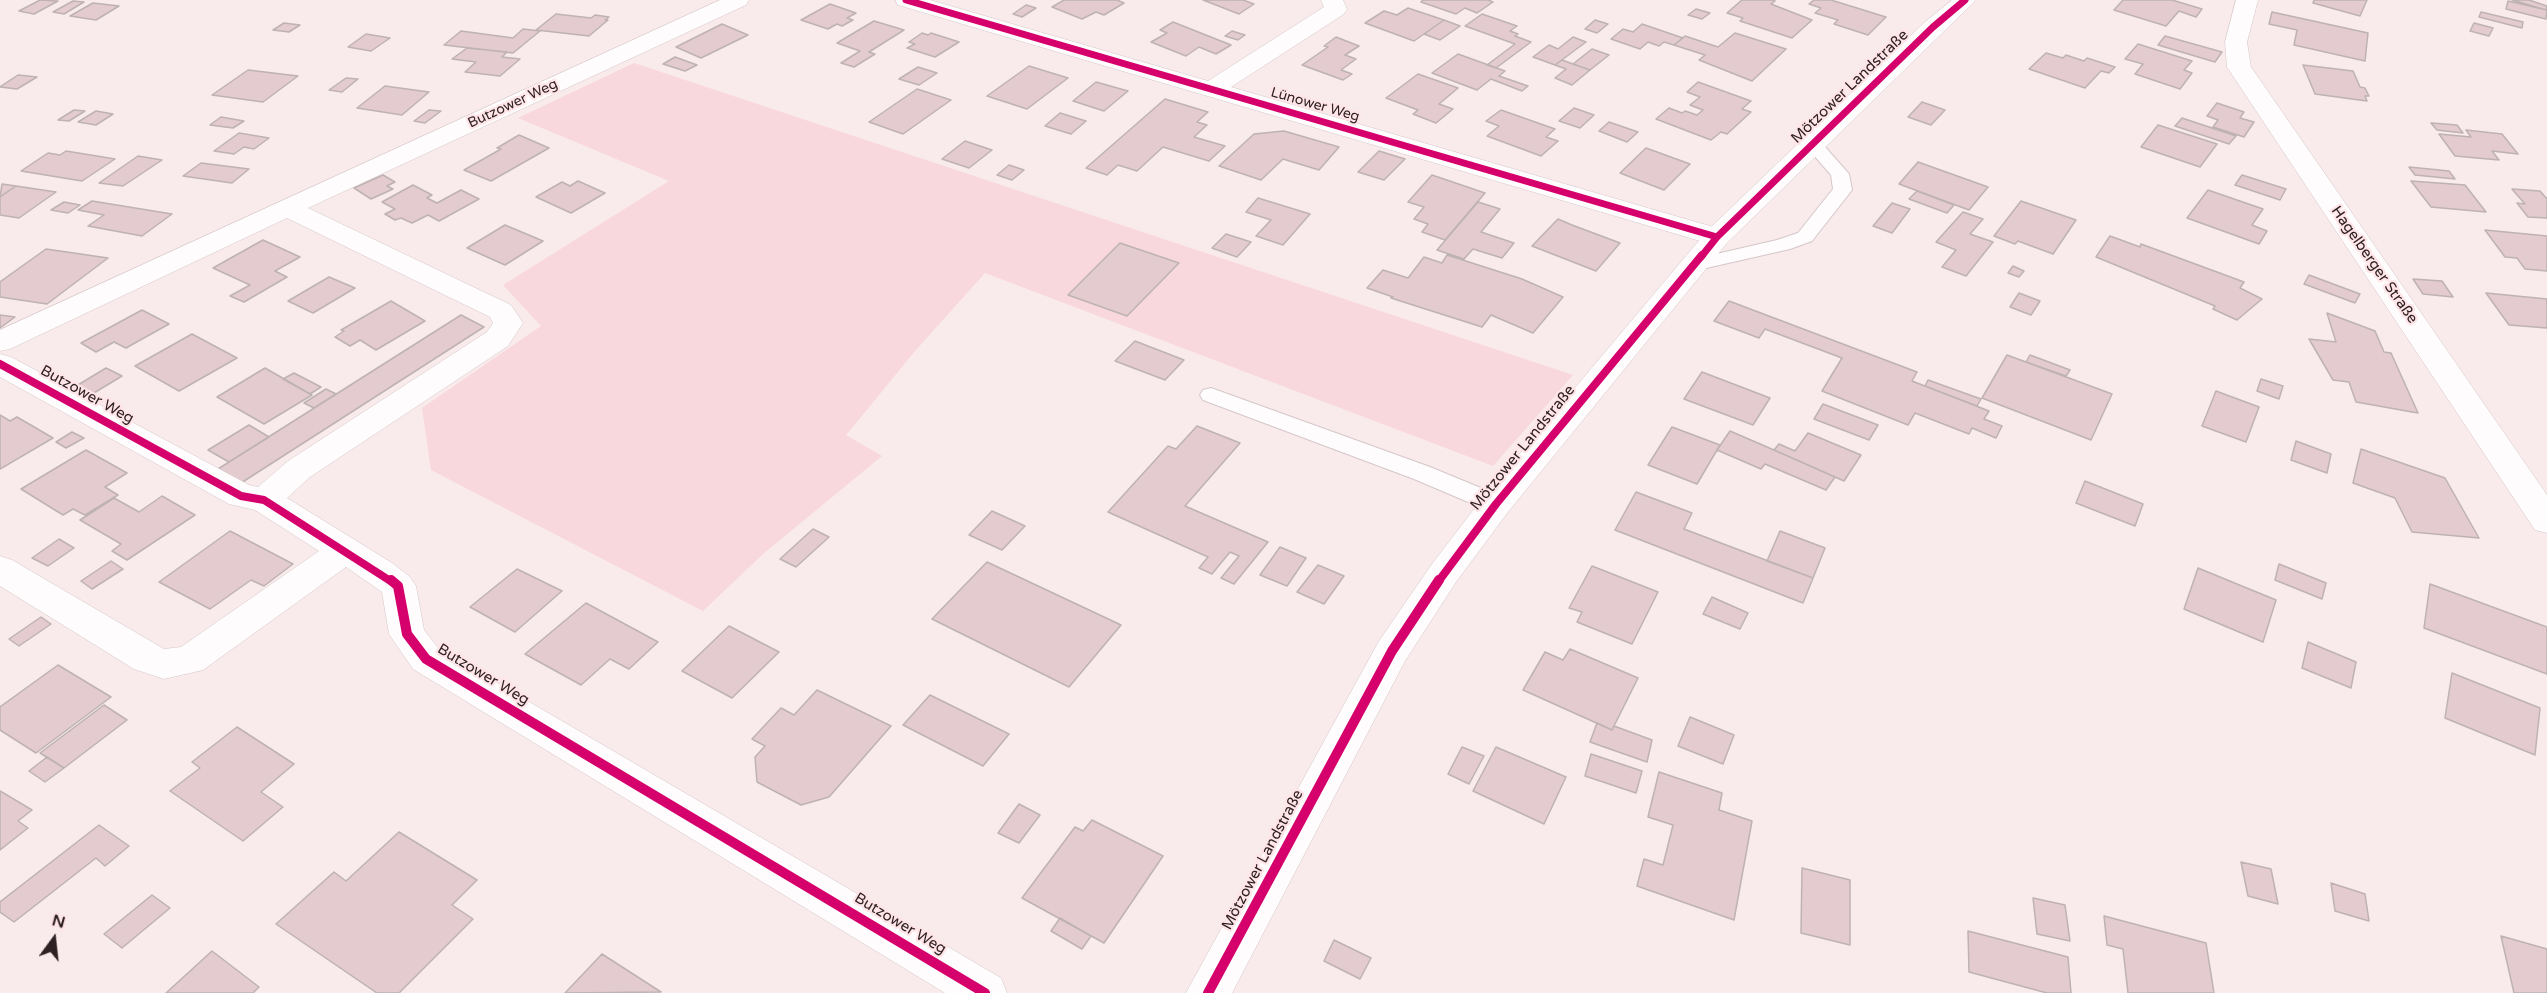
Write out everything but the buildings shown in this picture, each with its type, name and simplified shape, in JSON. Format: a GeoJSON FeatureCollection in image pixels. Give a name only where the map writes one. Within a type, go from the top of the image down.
{"type":"FeatureCollection","features":[{"type":"Feature","properties":{"kind":"street","name":"Butzower Weg"},"geometry":{"type":"LineString","coordinates":[[0,342],[738,0]]}},
{"type":"Feature","properties":{"kind":"street","name":"Lünower Weg"},"geometry":{"type":"LineString","coordinates":[[906,0],[1717,237]]}},
{"type":"Feature","properties":{"kind":"street","name":"Mötzower Landstraße"},"geometry":{"type":"LineString","coordinates":[[1208,993],[1392,651],[1444,573],[1496,504],[1717,237],[1933,27],[1965,0]]}},
{"type":"Feature","properties":{"kind":"street","name":"Hagelberger Straße"},"geometry":{"type":"LineString","coordinates":[[2247,0],[2236,42],[2239,67],[2547,521]]}},
{"type":"Feature","properties":{"kind":"street"},"geometry":{"type":"LineString","coordinates":[[1212,89],[1334,4]]}},
{"type":"Feature","properties":{"kind":"street"},"geometry":{"type":"LineString","coordinates":[[264,500],[299,469],[498,339],[508,322],[501,311],[287,208]]}},
{"type":"Feature","properties":{"kind":"street","name":"Butzower Weg"},"geometry":{"type":"LineString","coordinates":[[0,364],[241,496],[264,500],[380,572],[398,586],[407,634],[426,659],[985,993]]}},
{"type":"Feature","properties":{"kind":"street"},"geometry":{"type":"LineString","coordinates":[[0,569],[147,659],[164,664],[190,660],[344,551]]}},
{"type":"Feature","properties":{"kind":"lane"},"geometry":{"type":"LineString","coordinates":[[1693,266],[1783,245],[1805,237],[1843,190],[1840,174],[1813,144]]}},
{"type":"Feature","properties":{"kind":"lane"},"geometry":{"type":"LineString","coordinates":[[1211,395],[1422,473],[1496,504]]}},
{"type":"Feature","properties":{"kind":"shaded area"},"geometry":{"type":"Polygon","coordinates":[[[634,63],[1573,375],[1493,466],[985,273],[916,350],[846,435],[882,456],[763,554],[703,611],[431,470],[422,408],[541,326],[503,285],[669,181],[518,118],[634,63]]]}},
{"type":"Feature","properties":{"kind":"cycle path"},"geometry":{"type":"LineString","coordinates":[[906,0],[1717,237]]}},
{"type":"Feature","properties":{"kind":"cycle path"},"geometry":{"type":"LineString","coordinates":[[1208,993],[1392,651],[1444,573],[1496,504],[1717,237],[1933,27],[1965,0]]}},
{"type":"Feature","properties":{"kind":"cycle path"},"geometry":{"type":"LineString","coordinates":[[0,364],[241,496],[264,500],[380,572],[398,586],[407,634],[426,659],[985,993]]}}]}
